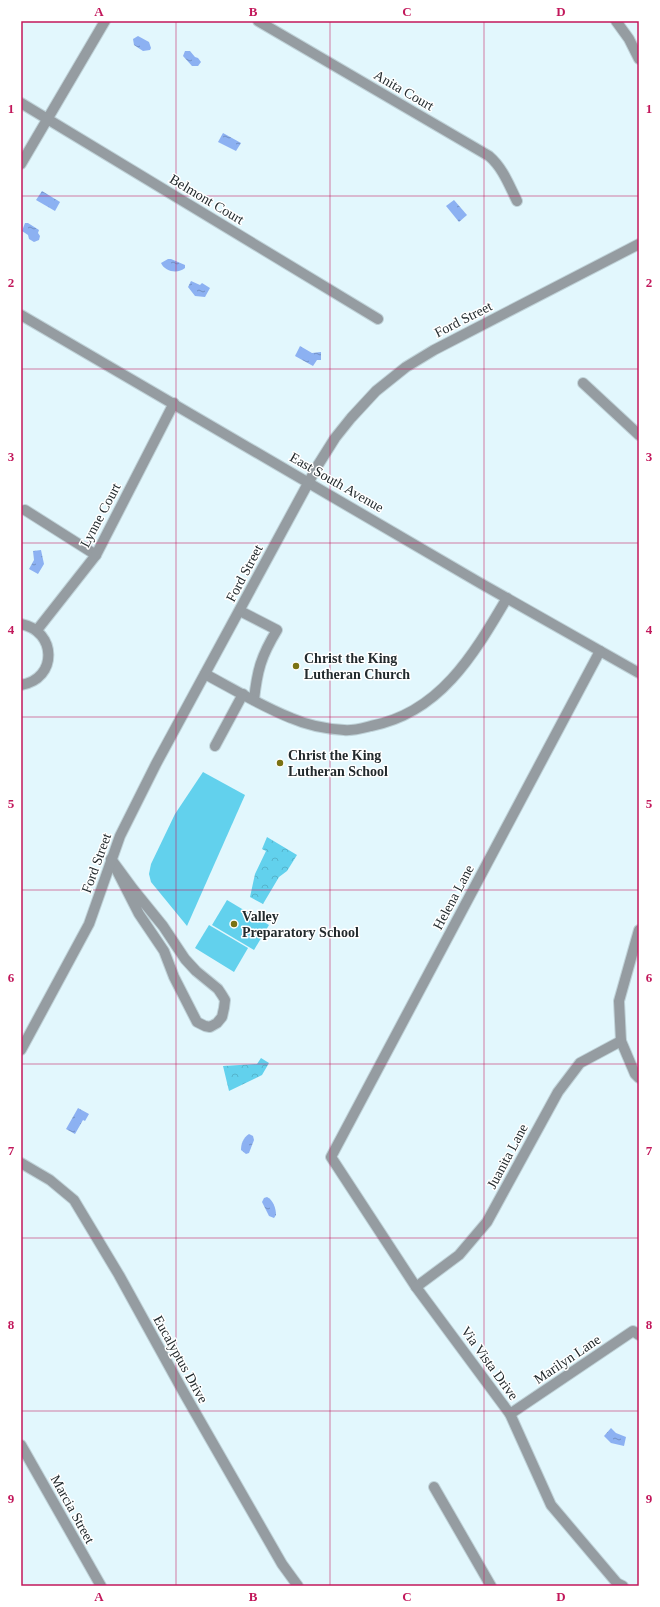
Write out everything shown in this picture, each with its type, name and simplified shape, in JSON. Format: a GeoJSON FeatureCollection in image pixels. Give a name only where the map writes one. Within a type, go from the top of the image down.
{"type":"FeatureCollection","features":[{"type":"Feature","properties":{"kind":"street"},"geometry":{"type":"LineString","coordinates":[[21,164],[105,21]]}},
{"type":"Feature","properties":{"kind":"street","name":"Anita Court"},"geometry":{"type":"LineString","coordinates":[[258,21],[489,156],[496,162],[503,172],[517,201]]}},
{"type":"Feature","properties":{"kind":"street"},"geometry":{"type":"LineString","coordinates":[[616,21],[629,39],[639,59]]}},
{"type":"Feature","properties":{"kind":"street","name":"Belmont Court"},"geometry":{"type":"LineString","coordinates":[[21,103],[378,319]]}},
{"type":"Feature","properties":{"kind":"street","name":"Ford Street"},"geometry":{"type":"LineString","coordinates":[[21,1050],[89,924],[120,836],[156,764],[309,482],[335,438],[350,418],[376,391],[406,367],[434,350],[639,244]]}},
{"type":"Feature","properties":{"kind":"street","name":"East South Avenue"},"geometry":{"type":"LineString","coordinates":[[21,315],[507,598],[639,673]]}},
{"type":"Feature","properties":{"kind":"street"},"geometry":{"type":"LineString","coordinates":[[583,383],[639,435]]}},
{"type":"Feature","properties":{"kind":"street","name":"Lynne Court"},"geometry":{"type":"LineString","coordinates":[[36,630],[96,555],[174,403]]}},
{"type":"Feature","properties":{"kind":"street"},"geometry":{"type":"LineString","coordinates":[[25,510],[96,555]]}},
{"type":"Feature","properties":{"kind":"street"},"geometry":{"type":"LineString","coordinates":[[205,674],[292,719],[321,727],[345,730],[387,723],[421,707],[451,680],[478,646],[507,598]]}},
{"type":"Feature","properties":{"kind":"street"},"geometry":{"type":"LineString","coordinates":[[240,611],[277,630],[266,648],[256,675],[254,700]]}},
{"type":"Feature","properties":{"kind":"street"},"geometry":{"type":"LineString","coordinates":[[21,624],[36,630],[46,642],[48,649],[47,664],[40,676],[34,681],[21,685]]}},
{"type":"Feature","properties":{"kind":"street","name":"Helena Lane"},"geometry":{"type":"LineString","coordinates":[[331,1157],[600,651]]}},
{"type":"Feature","properties":{"kind":"street"},"geometry":{"type":"LineString","coordinates":[[215,746],[243,694]]}},
{"type":"Feature","properties":{"kind":"street"},"geometry":{"type":"LineString","coordinates":[[111,859],[133,889],[164,926],[185,960],[218,989],[225,1000],[224,1008],[219,1020],[210,1027],[197,1022],[174,977],[164,951],[139,914],[111,859]]}},
{"type":"Feature","properties":{"kind":"street"},"geometry":{"type":"LineString","coordinates":[[639,930],[619,1001],[621,1041],[635,1074],[639,1078]]}},
{"type":"Feature","properties":{"kind":"street","name":"Juanita Lane"},"geometry":{"type":"LineString","coordinates":[[416,1287],[458,1255],[488,1222],[558,1092],[580,1063],[621,1041]]}},
{"type":"Feature","properties":{"kind":"street","name":"Via Vista Drive"},"geometry":{"type":"LineString","coordinates":[[331,1157],[416,1287],[510,1414],[551,1505],[617,1583],[623,1586]]}},
{"type":"Feature","properties":{"kind":"street","name":"Eucalyptus Drive"},"geometry":{"type":"LineString","coordinates":[[21,1163],[50,1180],[74,1200],[119,1275],[184,1393],[282,1564],[298,1586]]}},
{"type":"Feature","properties":{"kind":"street","name":"Marilyn Lane"},"geometry":{"type":"LineString","coordinates":[[510,1414],[633,1331],[639,1335]]}},
{"type":"Feature","properties":{"kind":"street","name":"Marcia Street"},"geometry":{"type":"LineString","coordinates":[[21,1445],[101,1586]]}},
{"type":"Feature","properties":{"kind":"street"},"geometry":{"type":"LineString","coordinates":[[434,1487],[490,1586]]}},
{"type":"Feature","properties":{"kind":"green space"},"geometry":{"type":"Polygon","coordinates":[[[203,772],[245,795],[187,926],[151,882],[149,874],[151,864],[175,814],[203,772]]]}},
{"type":"Feature","properties":{"kind":"green space"},"geometry":{"type":"Polygon","coordinates":[[[267,837],[297,855],[287,871],[279,877],[263,904],[250,897],[255,874],[266,851],[262,849],[267,837]]]}},
{"type":"Feature","properties":{"kind":"green space"},"geometry":{"type":"Polygon","coordinates":[[[227,900],[269,925],[254,950],[212,925],[227,900]]]}},
{"type":"Feature","properties":{"kind":"green space"},"geometry":{"type":"Polygon","coordinates":[[[209,925],[248,948],[234,972],[195,948],[209,925]]]}},
{"type":"Feature","properties":{"kind":"green space"},"geometry":{"type":"Polygon","coordinates":[[[261,1058],[269,1063],[262,1075],[229,1091],[223,1066],[257,1064],[261,1058]]]}},
{"type":"Feature","properties":{"kind":"water"},"geometry":{"type":"Polygon","coordinates":[[[138,36],[149,42],[151,48],[150,50],[143,51],[134,45],[133,39],[138,36]]]}},
{"type":"Feature","properties":{"kind":"water"},"geometry":{"type":"Polygon","coordinates":[[[185,51],[190,51],[195,57],[198,58],[201,62],[198,66],[192,66],[183,56],[185,51]]]}},
{"type":"Feature","properties":{"kind":"water"},"geometry":{"type":"Polygon","coordinates":[[[223,133],[241,143],[236,151],[218,142],[223,133]]]}},
{"type":"Feature","properties":{"kind":"water"},"geometry":{"type":"Polygon","coordinates":[[[42,191],[60,202],[55,211],[36,200],[42,191]]]}},
{"type":"Feature","properties":{"kind":"water"},"geometry":{"type":"Polygon","coordinates":[[[454,200],[467,215],[459,222],[446,206],[454,200]]]}},
{"type":"Feature","properties":{"kind":"water"},"geometry":{"type":"Polygon","coordinates":[[[25,223],[28,223],[39,230],[39,240],[34,242],[22,231],[25,223]]]}},
{"type":"Feature","properties":{"kind":"water"},"geometry":{"type":"Polygon","coordinates":[[[168,259],[185,265],[185,268],[179,271],[172,271],[165,268],[161,263],[168,259]]]}},
{"type":"Feature","properties":{"kind":"water"},"geometry":{"type":"Polygon","coordinates":[[[191,281],[200,285],[202,283],[210,288],[205,297],[195,296],[188,287],[191,281]]]}},
{"type":"Feature","properties":{"kind":"water"},"geometry":{"type":"Polygon","coordinates":[[[300,346],[312,353],[321,352],[321,360],[317,360],[313,366],[295,356],[300,346]]]}},
{"type":"Feature","properties":{"kind":"water"},"geometry":{"type":"Polygon","coordinates":[[[41,550],[44,564],[38,574],[29,569],[34,560],[33,551],[41,550]]]}},
{"type":"Feature","properties":{"kind":"water"},"geometry":{"type":"Polygon","coordinates":[[[78,1108],[89,1114],[85,1121],[83,1120],[75,1134],[66,1129],[78,1108]]]}},
{"type":"Feature","properties":{"kind":"water"},"geometry":{"type":"Polygon","coordinates":[[[249,1134],[253,1136],[254,1140],[249,1153],[246,1154],[241,1150],[241,1146],[244,1139],[249,1134]]]}},
{"type":"Feature","properties":{"kind":"water"},"geometry":{"type":"Polygon","coordinates":[[[267,1197],[271,1200],[275,1207],[276,1215],[274,1218],[269,1216],[262,1202],[264,1198],[267,1197]]]}},
{"type":"Feature","properties":{"kind":"water"},"geometry":{"type":"Polygon","coordinates":[[[611,1428],[616,1433],[626,1437],[624,1446],[611,1443],[604,1436],[611,1428]]]}},
{"type":"Feature","properties":{"kind":"place","name":"Christ the King Lutheran Church"},"geometry":{"type":"Point","coordinates":[296,666]}},
{"type":"Feature","properties":{"kind":"place","name":"Christ the King Lutheran School"},"geometry":{"type":"Point","coordinates":[280,763]}},
{"type":"Feature","properties":{"kind":"place","name":"Valley Preparatory School"},"geometry":{"type":"Point","coordinates":[234,924]}}]}
